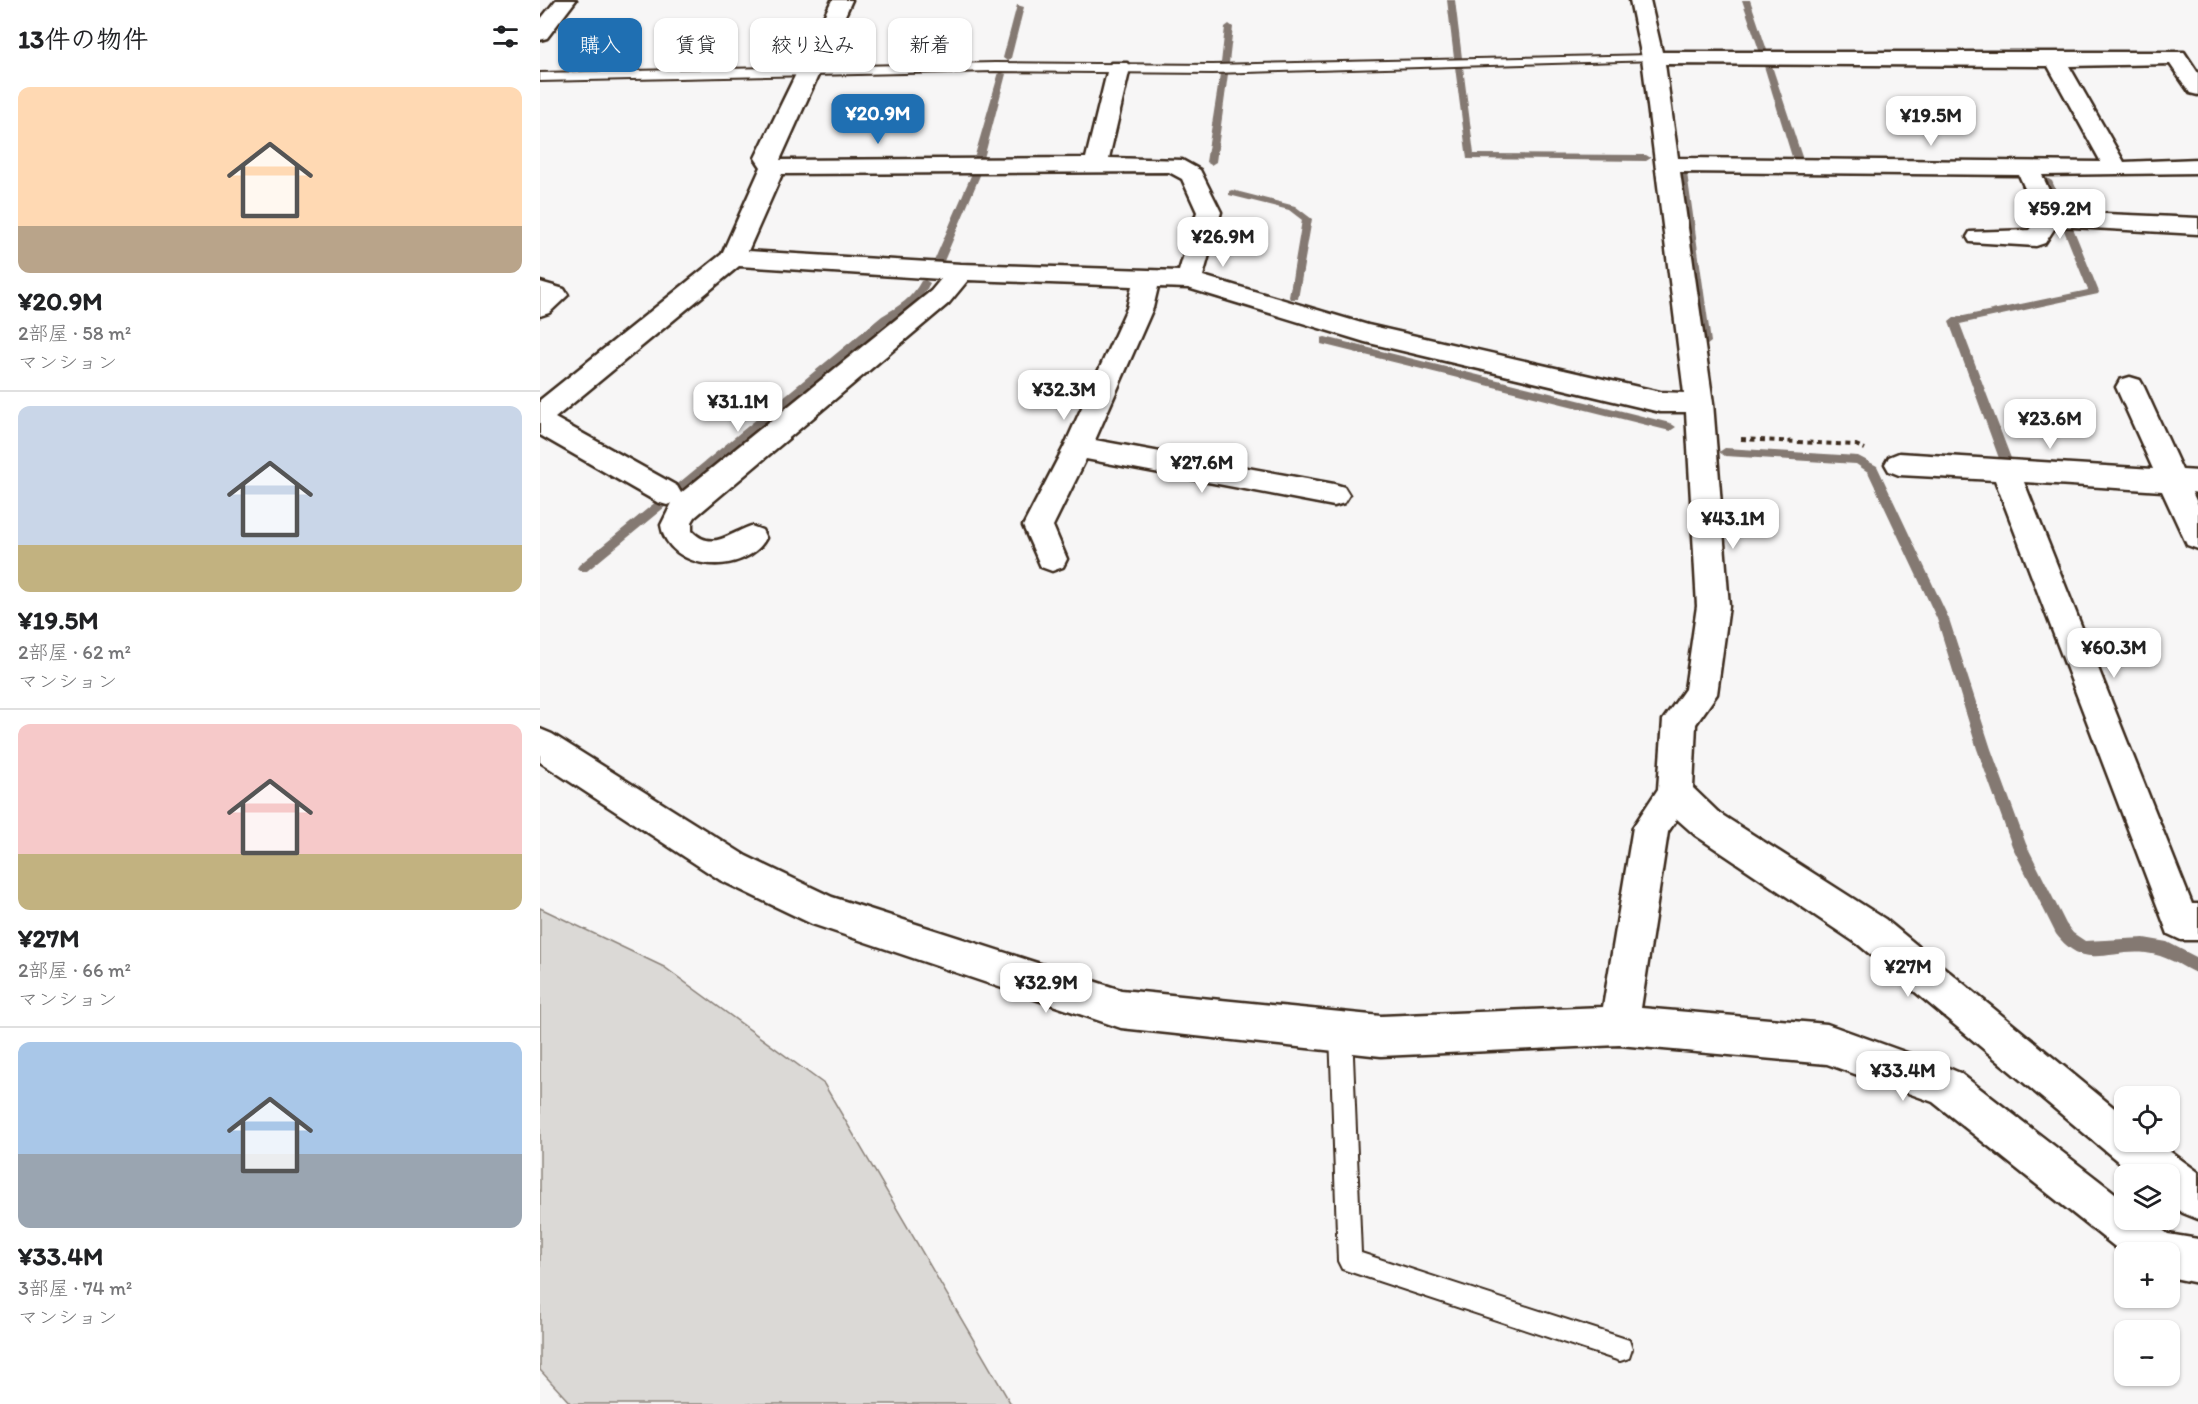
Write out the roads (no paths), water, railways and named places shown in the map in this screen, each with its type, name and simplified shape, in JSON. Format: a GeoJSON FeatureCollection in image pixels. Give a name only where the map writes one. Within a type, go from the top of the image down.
{"type":"FeatureCollection","features":[{"type":"Feature","properties":{"kind":"street"},"geometry":{"type":"LineString","coordinates":[[540,34],[566,0]]}},
{"type":"Feature","properties":{"kind":"street"},"geometry":{"type":"LineString","coordinates":[[834,18],[842,0]]}},
{"type":"Feature","properties":{"kind":"street"},"geometry":{"type":"LineString","coordinates":[[1619,1026],[1651,827],[1675,794],[1680,720],[1701,694],[1713,606],[1699,403],[1653,58],[1640,0]]}},
{"type":"Feature","properties":{"kind":"street"},"geometry":{"type":"LineString","coordinates":[[1653,58],[2055,60],[2176,57],[2198,88]]}},
{"type":"Feature","properties":{"kind":"street"},"geometry":{"type":"LineString","coordinates":[[2055,60],[2117,169]]}},
{"type":"Feature","properties":{"kind":"street"},"geometry":{"type":"LineString","coordinates":[[1096,165],[1119,68]]}},
{"type":"Feature","properties":{"kind":"street"},"geometry":{"type":"LineString","coordinates":[[773,167],[767,158],[808,72]]}},
{"type":"Feature","properties":{"kind":"street"},"geometry":{"type":"LineString","coordinates":[[773,167],[1174,165],[1192,175],[1209,212],[1189,280]]}},
{"type":"Feature","properties":{"kind":"street"},"geometry":{"type":"LineString","coordinates":[[1666,165],[2117,169],[2198,166]]}},
{"type":"Feature","properties":{"kind":"street"},"geometry":{"type":"LineString","coordinates":[[540,415],[733,258],[773,167]]}},
{"type":"Feature","properties":{"kind":"street"},"geometry":{"type":"LineString","coordinates":[[2027,168],[2050,218]]}},
{"type":"Feature","properties":{"kind":"street"},"geometry":{"type":"LineString","coordinates":[[2050,218],[2072,221],[2198,225]]}},
{"type":"Feature","properties":{"kind":"street"},"geometry":{"type":"LineString","coordinates":[[1979,237],[2036,237],[2050,218]]}},
{"type":"Feature","properties":{"kind":"street"},"geometry":{"type":"LineString","coordinates":[[733,258],[961,272],[1189,280],[1365,333],[1659,402],[1699,403]]}},
{"type":"Feature","properties":{"kind":"street"},"geometry":{"type":"LineString","coordinates":[[751,538],[738,546],[713,553],[694,550],[680,537],[676,524],[681,513],[692,501],[940,297],[961,272]]}},
{"type":"Feature","properties":{"kind":"street"},"geometry":{"type":"LineString","coordinates":[[1052,559],[1038,526],[1078,447],[1140,308],[1147,278]]}},
{"type":"Feature","properties":{"kind":"street"},"geometry":{"type":"LineString","coordinates":[[540,290],[555,295],[540,307]]}},
{"type":"Feature","properties":{"kind":"street"},"geometry":{"type":"LineString","coordinates":[[2130,387],[2185,481],[2198,537]]}},
{"type":"Feature","properties":{"kind":"street"},"geometry":{"type":"LineString","coordinates":[[540,422],[667,494]]}},
{"type":"Feature","properties":{"kind":"street"},"geometry":{"type":"LineString","coordinates":[[1078,447],[1334,495]]}},
{"type":"Feature","properties":{"kind":"street"},"geometry":{"type":"LineString","coordinates":[[1899,464],[2185,481]]}},
{"type":"Feature","properties":{"kind":"street"},"geometry":{"type":"LineString","coordinates":[[2005,470],[2181,922],[2198,922]]}},
{"type":"Feature","properties":{"kind":"street"},"geometry":{"type":"LineString","coordinates":[[540,744],[733,868],[825,912],[1121,1009],[1381,1036],[1619,1026],[1827,1044],[1946,1087],[2143,1242]]}},
{"type":"Feature","properties":{"kind":"street"},"geometry":{"type":"LineString","coordinates":[[1675,794],[1707,825],[1872,932],[2153,1164]]}},
{"type":"Feature","properties":{"kind":"street"},"geometry":{"type":"LineString","coordinates":[[2180,1184],[2198,1198]]}},
{"type":"Feature","properties":{"kind":"street"},"geometry":{"type":"LineString","coordinates":[[2180,1258],[2198,1261]]}},
{"type":"Feature","properties":{"kind":"lane"},"geometry":{"type":"LineString","coordinates":[[876,70],[1213,69],[1653,58]]}},
{"type":"Feature","properties":{"kind":"lane"},"geometry":{"type":"LineString","coordinates":[[540,76],[750,71]]}},
{"type":"Feature","properties":{"kind":"lane"},"geometry":{"type":"LineString","coordinates":[[1341,1032],[1350,1261],[1620,1349]]}},
{"type":"Feature","properties":{"kind":"waterway"},"geometry":{"type":"LineString","coordinates":[[1451,0],[1458,58]]}},
{"type":"Feature","properties":{"kind":"waterway"},"geometry":{"type":"LineString","coordinates":[[1746,0],[1764,53]]}},
{"type":"Feature","properties":{"kind":"waterway"},"geometry":{"type":"LineString","coordinates":[[1007,58],[1020,7]]}},
{"type":"Feature","properties":{"kind":"waterway"},"geometry":{"type":"LineString","coordinates":[[1225,63],[1229,27]]}},
{"type":"Feature","properties":{"kind":"waterway"},"geometry":{"type":"LineString","coordinates":[[1768,66],[1798,160]]}},
{"type":"Feature","properties":{"kind":"waterway"},"geometry":{"type":"LineString","coordinates":[[1459,67],[1470,157],[1646,158]]}},
{"type":"Feature","properties":{"kind":"waterway"},"geometry":{"type":"LineString","coordinates":[[978,162],[1002,74]]}},
{"type":"Feature","properties":{"kind":"waterway"},"geometry":{"type":"LineString","coordinates":[[1211,162],[1224,74]]}},
{"type":"Feature","properties":{"kind":"waterway"},"geometry":{"type":"LineString","coordinates":[[939,261],[976,173]]}},
{"type":"Feature","properties":{"kind":"waterway"},"geometry":{"type":"LineString","coordinates":[[1682,173],[1706,342]]}},
{"type":"Feature","properties":{"kind":"waterway"},"geometry":{"type":"LineString","coordinates":[[2047,181],[2061,213]]}},
{"type":"Feature","properties":{"kind":"waterway"},"geometry":{"type":"LineString","coordinates":[[1232,193],[1292,208],[1307,219],[1294,297]]}},
{"type":"Feature","properties":{"kind":"waterway"},"geometry":{"type":"LineString","coordinates":[[2006,461],[1954,322],[2094,292],[2068,228]]}},
{"type":"Feature","properties":{"kind":"waterway"},"geometry":{"type":"LineString","coordinates":[[583,568],[886,319],[909,304],[925,283]]}},
{"type":"Feature","properties":{"kind":"waterway"},"geometry":{"type":"LineString","coordinates":[[1325,341],[1670,427]]}},
{"type":"Feature","properties":{"kind":"waterway"},"geometry":{"type":"LineString","coordinates":[[1725,452],[1858,460],[1873,469],[1943,619],[1984,749],[2019,846],[2061,929],[2068,938],[2083,949],[2144,945],[2167,949],[2198,966]]}}]}
